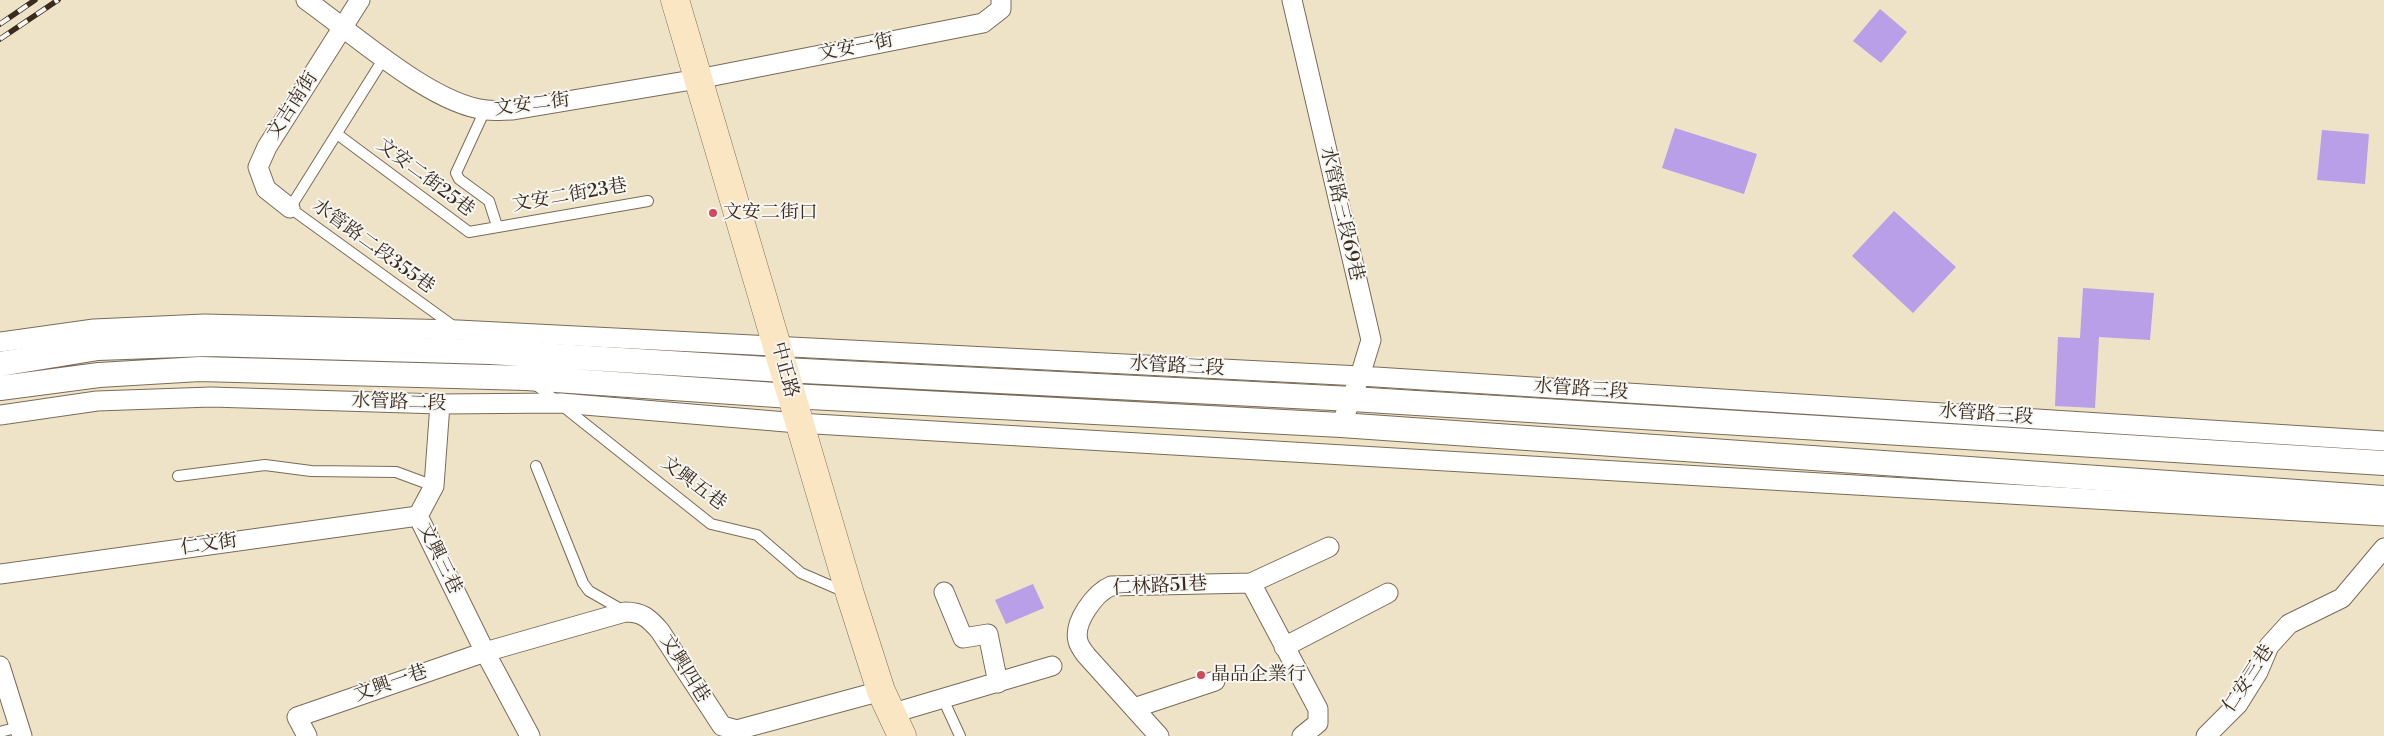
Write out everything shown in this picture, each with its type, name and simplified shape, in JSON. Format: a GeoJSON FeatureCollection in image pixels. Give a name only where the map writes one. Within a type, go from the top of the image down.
{"type":"FeatureCollection","features":[{"type":"Feature","properties":{"kind":"main road","name":"中正路"},"geometry":{"type":"LineString","coordinates":[[675,0],[850,594],[891,713]]}},
{"type":"Feature","properties":{"kind":"street","name":"文安二街"},"geometry":{"type":"LineString","coordinates":[[306,0],[426,88],[459,103],[485,110],[513,110],[698,78]]}},
{"type":"Feature","properties":{"kind":"street","name":"文吉南街"},"geometry":{"type":"LineString","coordinates":[[290,208],[266,189],[258,167],[267,147],[360,0]]}},
{"type":"Feature","properties":{"kind":"street","name":"文安一街"},"geometry":{"type":"LineString","coordinates":[[698,78],[982,23],[1001,9],[1001,0]]}},
{"type":"Feature","properties":{"kind":"street","name":"水管路三段69巷"},"geometry":{"type":"LineString","coordinates":[[1292,0],[1371,340],[1352,400],[1341,425]]}},
{"type":"Feature","properties":{"kind":"street"},"geometry":{"type":"LineString","coordinates":[[0,342],[94,328],[204,324],[458,330],[781,359]]}},
{"type":"Feature","properties":{"kind":"street","name":"水管路二段"},"geometry":{"type":"LineString","coordinates":[[0,364],[98,348],[208,344],[508,365],[791,396]]}},
{"type":"Feature","properties":{"kind":"street","name":"水管路三段"},"geometry":{"type":"LineString","coordinates":[[781,359],[1360,376],[2384,441]]}},
{"type":"Feature","properties":{"kind":"street","name":"水管路三段"},"geometry":{"type":"LineString","coordinates":[[781,359],[1352,400],[2384,463]]}},
{"type":"Feature","properties":{"kind":"street","name":"水管路二段"},"geometry":{"type":"LineString","coordinates":[[0,388],[100,375],[200,369],[781,359]]}},
{"type":"Feature","properties":{"kind":"street"},"geometry":{"type":"LineString","coordinates":[[791,396],[1341,425],[2384,498]]}},
{"type":"Feature","properties":{"kind":"street","name":"水管路二段"},"geometry":{"type":"LineString","coordinates":[[0,415],[97,401],[211,397],[440,404],[561,403],[798,422]]}},
{"type":"Feature","properties":{"kind":"street","name":"文興三巷"},"geometry":{"type":"LineString","coordinates":[[440,404],[434,486],[418,516],[485,652],[530,736]]}},
{"type":"Feature","properties":{"kind":"street"},"geometry":{"type":"LineString","coordinates":[[798,422],[2384,516]]}},
{"type":"Feature","properties":{"kind":"street","name":"仁文街"},"geometry":{"type":"LineString","coordinates":[[0,574],[418,516]]}},
{"type":"Feature","properties":{"kind":"street","name":"仁林路51巷"},"geometry":{"type":"LineString","coordinates":[[1159,736],[1086,655],[1077,640],[1080,623],[1091,601],[1100,591],[1111,586],[1252,583],[1329,547]]}},
{"type":"Feature","properties":{"kind":"street","name":"仁安三巷"},"geometry":{"type":"LineString","coordinates":[[2206,736],[2238,704],[2258,672],[2268,646],[2289,624],[2342,598],[2384,548]]}},
{"type":"Feature","properties":{"kind":"street"},"geometry":{"type":"LineString","coordinates":[[1252,583],[1318,709],[1318,722],[1302,736]]}},
{"type":"Feature","properties":{"kind":"street"},"geometry":{"type":"LineString","coordinates":[[944,592],[963,638],[988,634],[998,683]]}},
{"type":"Feature","properties":{"kind":"street"},"geometry":{"type":"LineString","coordinates":[[1284,647],[1388,593]]}},
{"type":"Feature","properties":{"kind":"street","name":"文興四巷"},"geometry":{"type":"LineString","coordinates":[[485,652],[625,612],[637,612],[649,618],[660,630],[722,726],[737,730],[891,713],[1052,666]]}},
{"type":"Feature","properties":{"kind":"street","name":"文興一巷"},"geometry":{"type":"LineString","coordinates":[[306,736],[297,717],[485,652]]}},
{"type":"Feature","properties":{"kind":"street"},"geometry":{"type":"LineString","coordinates":[[1,672],[21,731]]}},
{"type":"Feature","properties":{"kind":"street"},"geometry":{"type":"LineString","coordinates":[[1134,708],[1215,681]]}},
{"type":"Feature","properties":{"kind":"lane","name":"水管路二段355巷"},"geometry":{"type":"LineString","coordinates":[[384,58],[290,208],[508,365]]}},
{"type":"Feature","properties":{"kind":"lane"},"geometry":{"type":"LineString","coordinates":[[485,110],[456,173],[459,179],[489,201],[497,226]]}},
{"type":"Feature","properties":{"kind":"lane","name":"文安二街25巷"},"geometry":{"type":"LineString","coordinates":[[337,134],[469,232],[497,226]]}},
{"type":"Feature","properties":{"kind":"lane","name":"文安二街23巷"},"geometry":{"type":"LineString","coordinates":[[497,226],[648,201]]}},
{"type":"Feature","properties":{"kind":"lane","name":"文興五巷"},"geometry":{"type":"LineString","coordinates":[[508,365],[561,403],[711,524],[757,535],[800,573],[850,594]]}},
{"type":"Feature","properties":{"kind":"lane"},"geometry":{"type":"LineString","coordinates":[[178,476],[265,465],[311,471],[396,472],[434,486]]}},
{"type":"Feature","properties":{"kind":"lane"},"geometry":{"type":"LineString","coordinates":[[536,466],[583,583],[589,591],[625,612]]}},
{"type":"Feature","properties":{"kind":"lane"},"geometry":{"type":"LineString","coordinates":[[943,699],[960,736]]}},
{"type":"Feature","properties":{"kind":"lane"},"geometry":{"type":"LineString","coordinates":[[0,732],[21,731]]}},
{"type":"Feature","properties":{"kind":"building"},"geometry":{"type":"Polygon","coordinates":[[[1880,9],[1907,32],[1881,63],[1853,41],[1880,9]]]}},
{"type":"Feature","properties":{"kind":"building"},"geometry":{"type":"Polygon","coordinates":[[[1675,128],[1757,154],[1744,194],[1662,168],[1675,128]]]}},
{"type":"Feature","properties":{"kind":"building"},"geometry":{"type":"Polygon","coordinates":[[[2322,130],[2369,134],[2365,184],[2317,180],[2322,130]]]}},
{"type":"Feature","properties":{"kind":"building"},"geometry":{"type":"Polygon","coordinates":[[[1894,211],[1956,267],[1913,313],[1852,256],[1894,211]]]}},
{"type":"Feature","properties":{"kind":"building"},"geometry":{"type":"Polygon","coordinates":[[[2083,288],[2154,293],[2150,340],[2099,337],[2095,408],[2055,406],[2058,337],[2080,338],[2083,288]]]}},
{"type":"Feature","properties":{"kind":"building"},"geometry":{"type":"Polygon","coordinates":[[[1033,584],[1044,608],[1006,624],[995,600],[1033,584]]]}},
{"type":"Feature","properties":{"kind":"railway"},"geometry":{"type":"LineString","coordinates":[[0,24],[35,0]]}},
{"type":"Feature","properties":{"kind":"railway"},"geometry":{"type":"LineString","coordinates":[[0,39],[58,0]]}},
{"type":"Feature","properties":{"kind":"place","name":"文安二街口"},"geometry":{"type":"Point","coordinates":[713,213]}},
{"type":"Feature","properties":{"kind":"place","name":"晶品企業行"},"geometry":{"type":"Point","coordinates":[1201,675]}}]}
